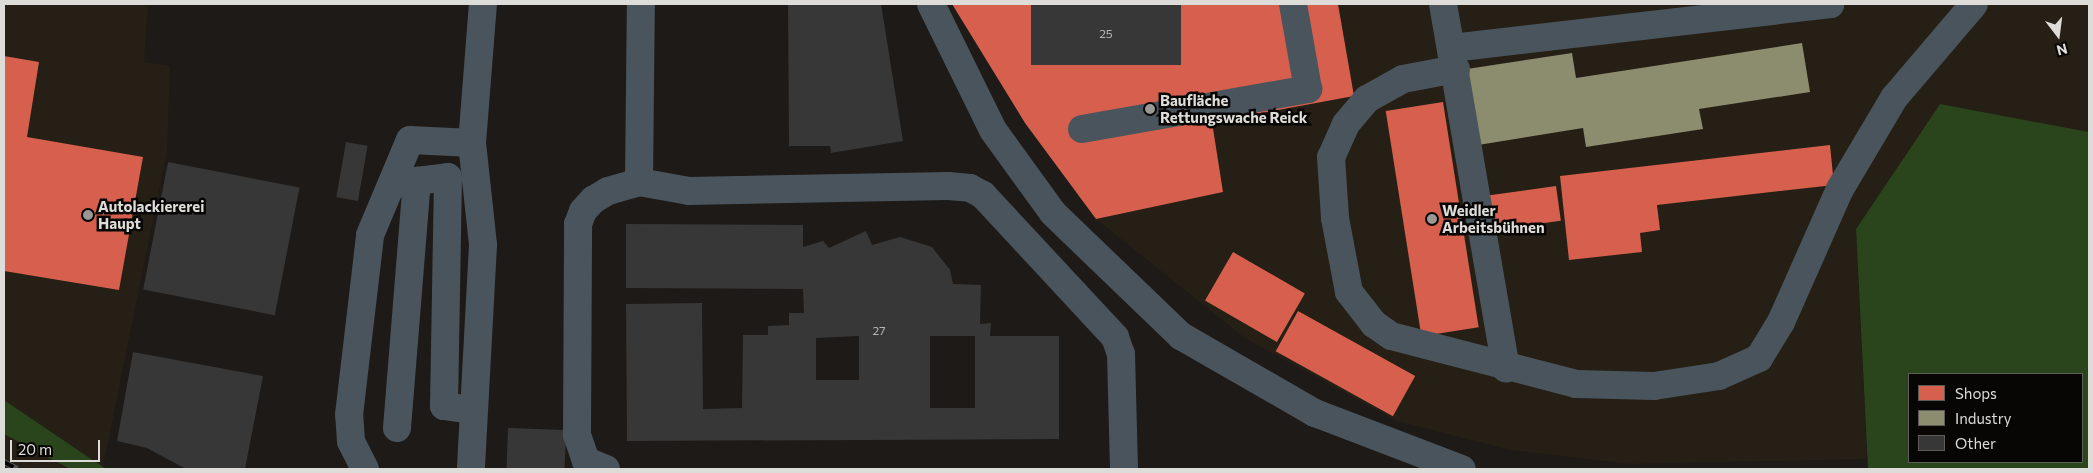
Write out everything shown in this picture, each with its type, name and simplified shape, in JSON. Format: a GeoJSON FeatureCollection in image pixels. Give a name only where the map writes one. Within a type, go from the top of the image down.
{"type":"FeatureCollection","features":[{"type":"Feature","properties":{"kind":"lane"},"geometry":{"type":"LineString","coordinates":[[471,469],[472,410],[483,245],[472,143],[483,4]]}},
{"type":"Feature","properties":{"kind":"lane"},"geometry":{"type":"LineString","coordinates":[[639,182],[641,4]]}},
{"type":"Feature","properties":{"kind":"lane"},"geometry":{"type":"LineString","coordinates":[[931,4],[993,130],[1053,213],[1181,336],[1315,413],[1462,469]]}},
{"type":"Feature","properties":{"kind":"lane"},"geometry":{"type":"LineString","coordinates":[[1082,130],[1308,89],[1293,4]]}},
{"type":"Feature","properties":{"kind":"lane"},"geometry":{"type":"LineString","coordinates":[[1443,4],[1454,58],[1506,369]]}},
{"type":"Feature","properties":{"kind":"lane"},"geometry":{"type":"LineString","coordinates":[[1830,4],[1779,7],[1454,58],[1403,79],[1367,99],[1346,124],[1331,157],[1335,218],[1349,292],[1374,324],[1391,336],[1506,369],[1576,384],[1654,386],[1719,376],[1759,358],[1781,322],[1840,189],[1894,98],[1974,4]]}},
{"type":"Feature","properties":{"kind":"lane"},"geometry":{"type":"LineString","coordinates":[[397,428],[405,182],[410,140],[472,143]]}},
{"type":"Feature","properties":{"kind":"lane"},"geometry":{"type":"LineString","coordinates":[[365,469],[351,442],[349,415],[370,235],[405,182],[448,177],[444,406],[472,410]]}},
{"type":"Feature","properties":{"kind":"lane"},"geometry":{"type":"LineString","coordinates":[[606,469],[586,461],[577,434],[578,224],[582,211],[593,200],[608,191],[639,182],[689,191],[948,186],[970,188],[983,195],[1115,337],[1120,354],[1124,469]]}},
{"type":"Feature","properties":{"kind":"shaded area"},"geometry":{"type":"Polygon","coordinates":[[[4,4],[148,4],[144,62],[170,66],[167,151],[103,467],[4,400],[4,4]]]}},
{"type":"Feature","properties":{"kind":"shaded area"},"geometry":{"type":"Polygon","coordinates":[[[1338,4],[2089,4],[2089,132],[1940,104],[1856,229],[1867,459],[1630,464],[1510,450],[1397,421],[1246,339],[1096,219],[1223,192],[1212,122],[1354,96],[1338,4]]]}},
{"type":"Feature","properties":{"kind":"shaded area"},"geometry":{"type":"Polygon","coordinates":[[[4,434],[70,469],[4,469],[4,434]]]}},
{"type":"Feature","properties":{"kind":"green space"},"geometry":{"type":"Polygon","coordinates":[[[1940,104],[2089,132],[2089,469],[1868,469],[1856,229],[1940,104]]]}},
{"type":"Feature","properties":{"kind":"green space"},"geometry":{"type":"Polygon","coordinates":[[[4,400],[107,469],[70,469],[4,434],[4,400]]]}},
{"type":"Feature","properties":{"kind":"building: Shops","name":"Baufläche Rettungswache Reick"},"geometry":{"type":"Polygon","coordinates":[[[952,4],[1338,4],[1354,96],[1212,122],[1223,192],[1096,219],[1025,123],[952,4]]]}},
{"type":"Feature","properties":{"kind":"building: Shops"},"geometry":{"type":"Polygon","coordinates":[[[4,56],[39,62],[27,137],[143,157],[119,290],[4,271],[4,56]]]}},
{"type":"Feature","properties":{"kind":"building: Shops","name":"Weidler Arbeitsbühnen"},"geometry":{"type":"Polygon","coordinates":[[[1443,102],[1479,327],[1421,336],[1386,111],[1443,102]]]}},
{"type":"Feature","properties":{"kind":"building: Shops"},"geometry":{"type":"Polygon","coordinates":[[[1830,145],[1834,185],[1657,205],[1660,230],[1640,233],[1642,252],[1569,260],[1560,176],[1830,145]]]}},
{"type":"Feature","properties":{"kind":"building: Shops"},"geometry":{"type":"Polygon","coordinates":[[[1556,186],[1561,221],[1495,230],[1490,195],[1556,186]]]}},
{"type":"Feature","properties":{"kind":"building: Shops"},"geometry":{"type":"Polygon","coordinates":[[[1233,252],[1305,294],[1277,342],[1205,300],[1233,252]]]}},
{"type":"Feature","properties":{"kind":"building: Shops"},"geometry":{"type":"Polygon","coordinates":[[[1298,311],[1415,376],[1393,416],[1276,351],[1298,311]]]}},
{"type":"Feature","properties":{"kind":"building: Industry"},"geometry":{"type":"Polygon","coordinates":[[[1802,43],[1810,92],[1699,109],[1703,129],[1586,147],[1583,128],[1478,145],[1467,69],[1572,53],[1576,78],[1802,43]]]}},
{"type":"Feature","properties":{"kind":"building: Other"},"geometry":{"type":"Polygon","coordinates":[[[788,4],[881,4],[903,141],[831,153],[830,146],[789,146],[788,4]]]}},
{"type":"Feature","properties":{"kind":"building: Other"},"geometry":{"type":"Polygon","coordinates":[[[1031,4],[1181,4],[1181,65],[1031,65],[1031,4]]]}},
{"type":"Feature","properties":{"kind":"building: Other"},"geometry":{"type":"Polygon","coordinates":[[[346,142],[368,146],[358,201],[336,197],[346,142]]]}},
{"type":"Feature","properties":{"kind":"building: Other"},"geometry":{"type":"Polygon","coordinates":[[[168,162],[300,188],[275,315],[143,290],[168,162]]]}},
{"type":"Feature","properties":{"kind":"building: Other"},"geometry":{"type":"Polygon","coordinates":[[[626,224],[803,225],[803,247],[823,241],[829,248],[866,231],[872,245],[900,237],[932,247],[950,270],[953,284],[981,285],[980,324],[991,323],[990,336],[1059,336],[1059,439],[627,441],[626,304],[702,303],[703,409],[742,408],[743,335],[768,335],[768,326],[789,325],[789,313],[804,313],[803,289],[626,288],[626,224]],[[859,336],[816,338],[816,380],[859,380],[859,336]],[[930,336],[930,408],[975,408],[975,336],[930,336]]]}},
{"type":"Feature","properties":{"kind":"building: Other"},"geometry":{"type":"Polygon","coordinates":[[[133,352],[263,376],[245,469],[186,469],[147,448],[117,441],[133,352]]]}},
{"type":"Feature","properties":{"kind":"building: Other"},"geometry":{"type":"Polygon","coordinates":[[[508,428],[566,430],[565,469],[507,469],[508,428]]]}},
{"type":"Feature","properties":{"kind":"railway"},"geometry":{"type":"LineString","coordinates":[[4,462],[17,469]]}},
{"type":"Feature","properties":{"kind":"place","name":"Baufläche Rettungswache Reick"},"geometry":{"type":"Point","coordinates":[1150,109]}},
{"type":"Feature","properties":{"kind":"place","name":"Autolackiererei Haupt"},"geometry":{"type":"Point","coordinates":[88,215]}},
{"type":"Feature","properties":{"kind":"place","name":"Weidler Arbeitsbühnen"},"geometry":{"type":"Point","coordinates":[1432,219]}}]}
